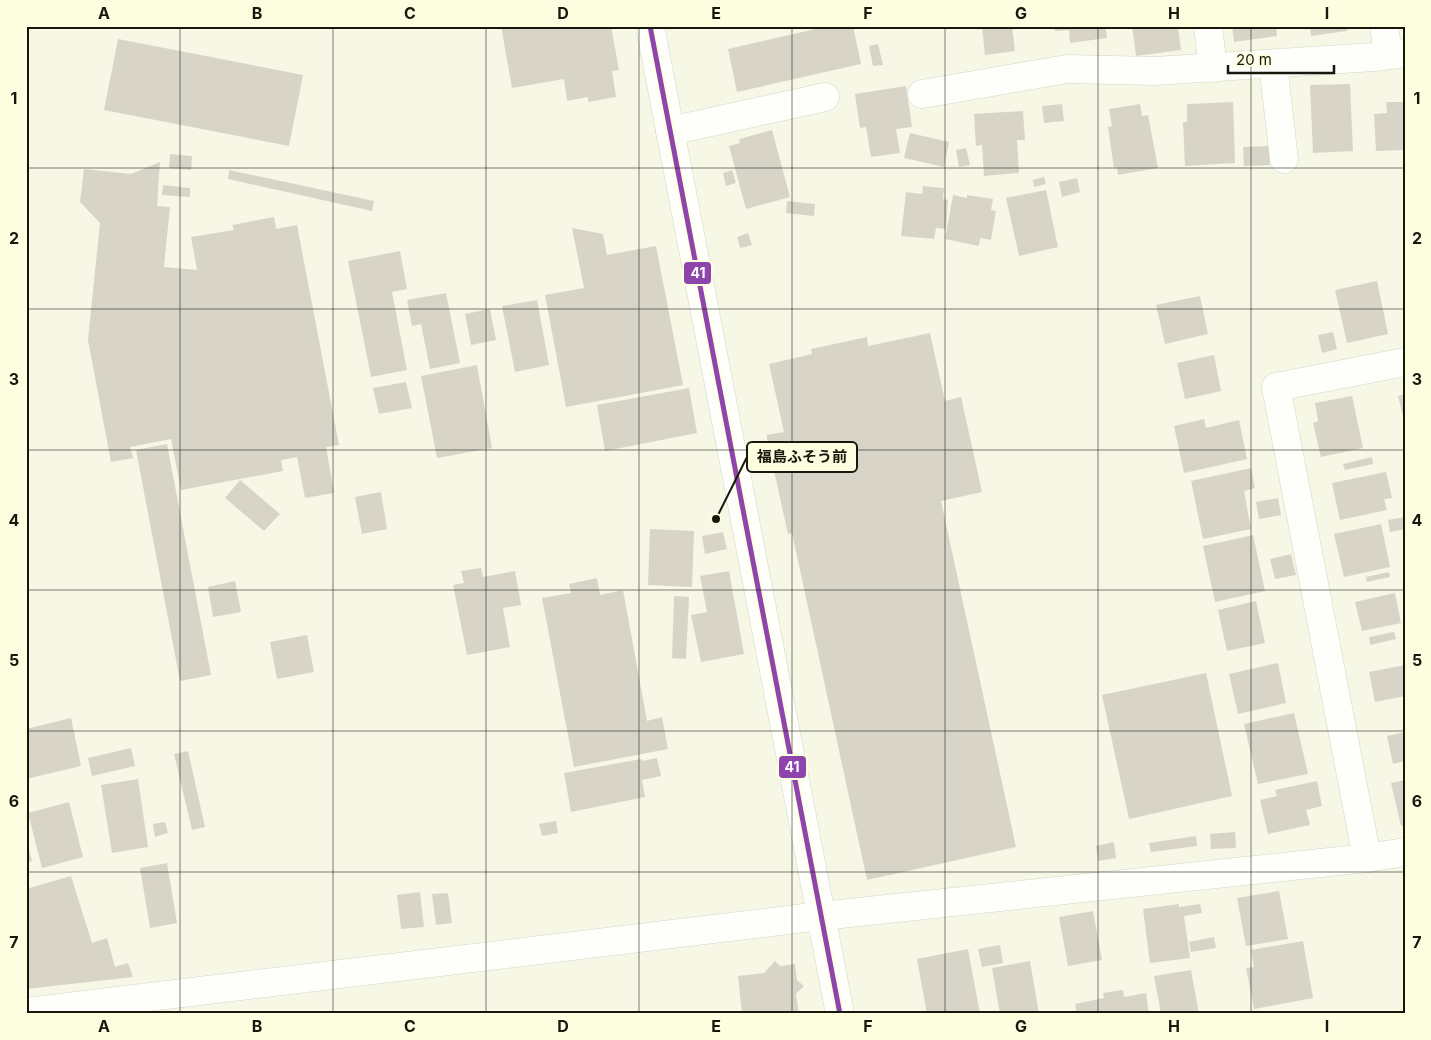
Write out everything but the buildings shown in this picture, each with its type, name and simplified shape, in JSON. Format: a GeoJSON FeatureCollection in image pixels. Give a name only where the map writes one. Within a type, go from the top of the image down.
{"type":"FeatureCollection","features":[{"type":"Feature","properties":{"kind":"street"},"geometry":{"type":"LineString","coordinates":[[650,26],[840,1014]]}},
{"type":"Feature","properties":{"kind":"street"},"geometry":{"type":"LineString","coordinates":[[1208,26],[1213,68]]}},
{"type":"Feature","properties":{"kind":"street"},"geometry":{"type":"LineString","coordinates":[[922,94],[1067,69],[1155,71],[1396,54],[1384,26]]}},
{"type":"Feature","properties":{"kind":"street"},"geometry":{"type":"LineString","coordinates":[[1273,64],[1284,160]]}},
{"type":"Feature","properties":{"kind":"street"},"geometry":{"type":"LineString","coordinates":[[670,131],[825,97]]}},
{"type":"Feature","properties":{"kind":"street"},"geometry":{"type":"LineString","coordinates":[[1367,858],[1276,387],[1405,362]]}},
{"type":"Feature","properties":{"kind":"street"},"geometry":{"type":"LineString","coordinates":[[26,1012],[820,916],[1367,858],[1405,852]]}},
{"type":"Feature","properties":{"kind":"transit line","name":"41"},"geometry":{"type":"LineString","coordinates":[[650,26],[840,1014]]}},
{"type":"Feature","properties":{"kind":"place","name":"福島ふそう前"},"geometry":{"type":"Point","coordinates":[716,519]}}]}
